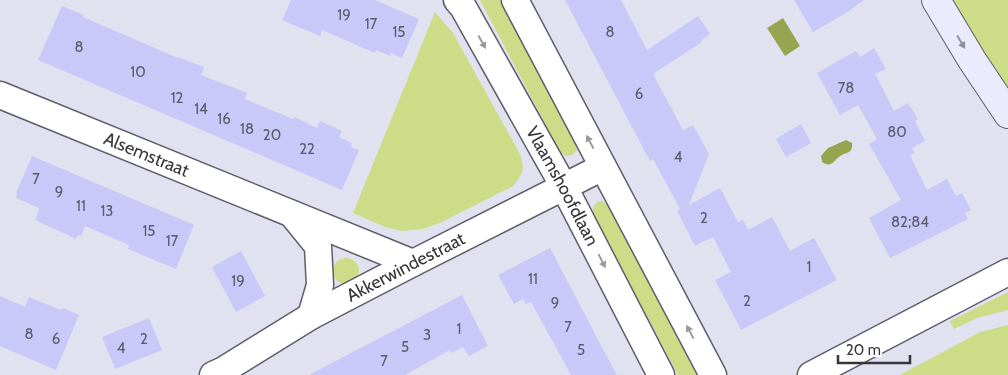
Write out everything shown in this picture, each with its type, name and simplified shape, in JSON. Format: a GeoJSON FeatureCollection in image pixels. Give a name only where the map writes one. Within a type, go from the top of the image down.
{"type":"FeatureCollection","features":[{"type":"Feature","properties":{"kind":"street","name":"Vlaamshoofdlaan"},"geometry":{"type":"LineString","coordinates":[[457,0],[463,7],[564,187],[661,375]]}},
{"type":"Feature","properties":{"kind":"street"},"geometry":{"type":"LineString","coordinates":[[515,0],[712,375]]}},
{"type":"Feature","properties":{"kind":"street"},"geometry":{"type":"LineString","coordinates":[[936,0],[972,60],[1008,114]]}},
{"type":"Feature","properties":{"kind":"street","name":"Alsemstraat"},"geometry":{"type":"LineString","coordinates":[[0,95],[413,263]]}},
{"type":"Feature","properties":{"kind":"street","name":"Akkerwindestraat"},"geometry":{"type":"LineString","coordinates":[[214,375],[312,316],[603,167]]}},
{"type":"Feature","properties":{"kind":"street","name":"Alsemstraat"},"geometry":{"type":"LineString","coordinates":[[292,213],[318,246],[320,285],[312,316]]}},
{"type":"Feature","properties":{"kind":"street"},"geometry":{"type":"LineString","coordinates":[[811,375],[1008,272]]}},
{"type":"Feature","properties":{"kind":"shaded area"},"geometry":{"type":"Polygon","coordinates":[[[480,0],[500,0],[576,142],[577,150],[572,155],[566,156],[559,150],[480,0]]]}},
{"type":"Feature","properties":{"kind":"shaded area"},"geometry":{"type":"Polygon","coordinates":[[[951,0],[1008,0],[1008,91],[951,0]]]}},
{"type":"Feature","properties":{"kind":"shaded area"},"geometry":{"type":"Polygon","coordinates":[[[435,12],[453,33],[520,154],[522,171],[513,186],[442,222],[423,229],[402,231],[385,227],[353,213],[435,12]]]}},
{"type":"Feature","properties":{"kind":"shaded area"},"geometry":{"type":"Polygon","coordinates":[[[783,18],[800,46],[785,56],[767,28],[783,18]]]}},
{"type":"Feature","properties":{"kind":"shaded area"},"geometry":{"type":"Polygon","coordinates":[[[846,140],[852,143],[850,151],[832,164],[822,162],[821,156],[828,148],[846,140]]]}},
{"type":"Feature","properties":{"kind":"shaded area"},"geometry":{"type":"Polygon","coordinates":[[[602,201],[608,205],[697,375],[678,375],[593,213],[593,207],[597,202],[602,201]]]}},
{"type":"Feature","properties":{"kind":"shaded area"},"geometry":{"type":"Polygon","coordinates":[[[346,258],[355,262],[359,271],[355,280],[346,284],[337,280],[333,271],[337,262],[346,258]]]}},
{"type":"Feature","properties":{"kind":"shaded area"},"geometry":{"type":"Polygon","coordinates":[[[1008,292],[1008,310],[977,318],[954,329],[950,321],[1008,292]]]}},
{"type":"Feature","properties":{"kind":"shaded area"},"geometry":{"type":"Polygon","coordinates":[[[1008,325],[1008,375],[900,375],[980,332],[1008,325]]]}},
{"type":"Feature","properties":{"kind":"building"},"geometry":{"type":"Polygon","coordinates":[[[291,0],[375,0],[419,19],[402,58],[391,53],[390,56],[376,50],[375,53],[322,30],[320,36],[282,20],[291,0]]]}},
{"type":"Feature","properties":{"kind":"building"},"geometry":{"type":"Polygon","coordinates":[[[565,0],[621,0],[647,50],[698,16],[710,34],[702,42],[653,74],[683,130],[693,125],[709,154],[689,205],[720,188],[738,222],[743,220],[748,230],[772,217],[790,251],[814,238],[837,280],[741,330],[715,280],[731,272],[713,237],[695,246],[677,211],[680,209],[653,159],[650,161],[565,0]]]}},
{"type":"Feature","properties":{"kind":"building"},"geometry":{"type":"Polygon","coordinates":[[[794,0],[864,0],[813,32],[794,0]]]}},
{"type":"Feature","properties":{"kind":"building"},"geometry":{"type":"Polygon","coordinates":[[[62,6],[178,58],[204,67],[201,75],[247,93],[245,99],[293,119],[294,117],[317,128],[320,121],[342,131],[339,137],[352,143],[351,147],[359,150],[342,190],[38,60],[62,6]]]}},
{"type":"Feature","properties":{"kind":"building"},"geometry":{"type":"Polygon","coordinates":[[[874,48],[886,69],[875,74],[894,111],[908,103],[918,119],[915,121],[925,141],[912,148],[915,153],[910,155],[927,190],[947,179],[956,196],[962,193],[971,210],[965,213],[968,219],[890,258],[869,218],[901,200],[869,144],[877,139],[858,105],[840,115],[817,73],[856,51],[860,57],[874,48]]]}},
{"type":"Feature","properties":{"kind":"building"},"geometry":{"type":"Polygon","coordinates":[[[801,124],[811,143],[786,157],[776,139],[801,124]]]}},
{"type":"Feature","properties":{"kind":"building"},"geometry":{"type":"Polygon","coordinates":[[[32,156],[194,225],[176,269],[128,249],[129,245],[85,226],[81,236],[78,235],[76,239],[35,220],[39,208],[16,198],[16,193],[32,156]]]}},
{"type":"Feature","properties":{"kind":"building"},"geometry":{"type":"Polygon","coordinates":[[[550,248],[617,375],[571,375],[531,302],[526,304],[523,299],[514,304],[498,275],[550,248]]]}},
{"type":"Feature","properties":{"kind":"building"},"geometry":{"type":"Polygon","coordinates":[[[241,251],[265,296],[236,312],[212,267],[241,251]]]}},
{"type":"Feature","properties":{"kind":"building"},"geometry":{"type":"Polygon","coordinates":[[[462,295],[488,346],[469,356],[463,347],[451,353],[450,350],[405,375],[309,375],[462,295]]]}},
{"type":"Feature","properties":{"kind":"building"},"geometry":{"type":"Polygon","coordinates":[[[0,296],[25,307],[29,297],[79,315],[56,370],[0,346],[0,296]]]}},
{"type":"Feature","properties":{"kind":"building"},"geometry":{"type":"Polygon","coordinates":[[[149,318],[162,350],[115,369],[102,337],[149,318]]]}}]}
